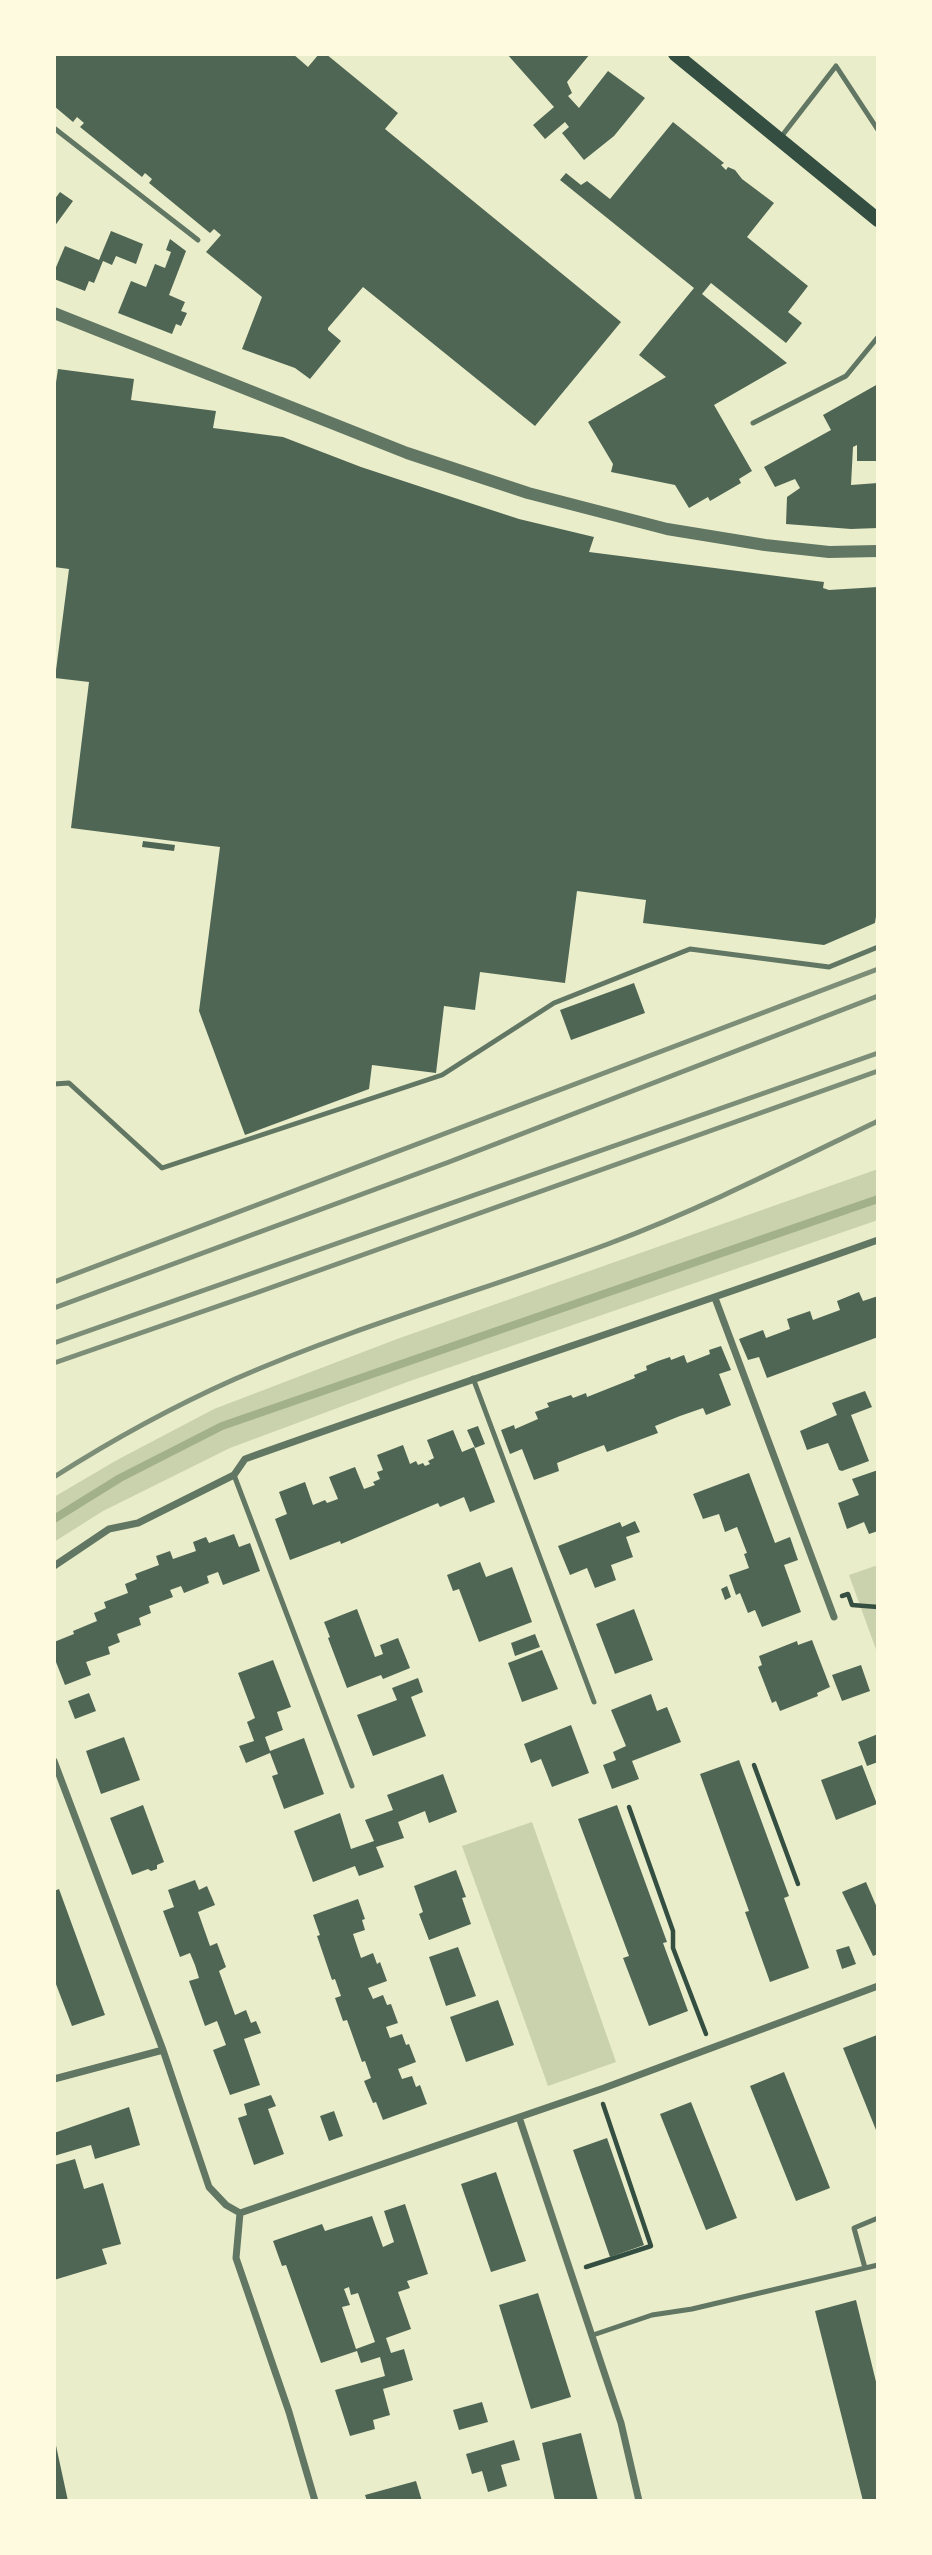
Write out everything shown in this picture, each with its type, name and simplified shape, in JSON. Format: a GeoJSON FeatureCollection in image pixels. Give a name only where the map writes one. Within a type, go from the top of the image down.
{"type":"FeatureCollection","features":[{"type":"Feature","properties":{"kind":"main road"},"geometry":{"type":"LineString","coordinates":[[675,54],[878,220]]}},
{"type":"Feature","properties":{"kind":"street"},"geometry":{"type":"LineString","coordinates":[[54,313],[407,453],[528,493],[667,529],[829,552],[878,551]]}},
{"type":"Feature","properties":{"kind":"street"},"geometry":{"type":"LineString","coordinates":[[54,1566],[110,1529],[138,1523],[234,1475],[244,1459],[473,1377],[715,1298],[878,1241]]}},
{"type":"Feature","properties":{"kind":"street"},"geometry":{"type":"LineString","coordinates":[[715,1298],[834,1617]]}},
{"type":"Feature","properties":{"kind":"street"},"geometry":{"type":"LineString","coordinates":[[54,1761],[163,2050],[209,2187],[226,2205],[240,2213],[598,2090],[878,1986]]}},
{"type":"Feature","properties":{"kind":"street"},"geometry":{"type":"LineString","coordinates":[[54,2080],[163,2050]]}},
{"type":"Feature","properties":{"kind":"street"},"geometry":{"type":"LineString","coordinates":[[519,2117],[621,2423],[639,2501]]}},
{"type":"Feature","properties":{"kind":"street"},"geometry":{"type":"LineString","coordinates":[[240,2213],[236,2258],[289,2412],[315,2501]]}},
{"type":"Feature","properties":{"kind":"lane"},"geometry":{"type":"LineString","coordinates":[[779,139],[836,66],[878,130]]}},
{"type":"Feature","properties":{"kind":"lane"},"geometry":{"type":"LineString","coordinates":[[54,128],[198,240]]}},
{"type":"Feature","properties":{"kind":"lane"},"geometry":{"type":"LineString","coordinates":[[753,423],[846,376],[878,337]]}},
{"type":"Feature","properties":{"kind":"lane"},"geometry":{"type":"LineString","coordinates":[[54,1084],[69,1083],[162,1168],[442,1075],[554,1003],[690,949],[829,967],[878,947]]}},
{"type":"Feature","properties":{"kind":"lane"},"geometry":{"type":"LineString","coordinates":[[473,1377],[594,1702]]}},
{"type":"Feature","properties":{"kind":"lane"},"geometry":{"type":"LineString","coordinates":[[234,1475],[352,1786]]}},
{"type":"Feature","properties":{"kind":"lane"},"geometry":{"type":"LineString","coordinates":[[865,2268],[854,2228],[878,2218]]}},
{"type":"Feature","properties":{"kind":"lane"},"geometry":{"type":"LineString","coordinates":[[593,2335],[652,2315],[692,2309],[878,2265]]}},
{"type":"Feature","properties":{"kind":"path"},"geometry":{"type":"LineString","coordinates":[[827,1600],[848,1594],[852,1605],[878,1607]]}},
{"type":"Feature","properties":{"kind":"path"},"geometry":{"type":"LineString","coordinates":[[754,1765],[798,1884]]}},
{"type":"Feature","properties":{"kind":"path"},"geometry":{"type":"LineString","coordinates":[[628,1807],[673,1931],[673,1948],[711,2048]]}},
{"type":"Feature","properties":{"kind":"path"},"geometry":{"type":"LineString","coordinates":[[571,2272],[651,2246],[598,2090]]}},
{"type":"Feature","properties":{"kind":"green space"},"geometry":{"type":"Polygon","coordinates":[[[878,1169],[878,1220],[410,1381],[230,1448],[103,1511],[54,1542],[54,1497],[214,1409],[397,1339],[878,1169]]]}},
{"type":"Feature","properties":{"kind":"green space"},"geometry":{"type":"Polygon","coordinates":[[[878,1565],[878,1655],[849,1575],[878,1565]]]}},
{"type":"Feature","properties":{"kind":"green space"},"geometry":{"type":"Polygon","coordinates":[[[532,1822],[616,2062],[548,2086],[462,1846],[532,1822]]]}},
{"type":"Feature","properties":{"kind":"building"},"geometry":{"type":"Polygon","coordinates":[[[54,54],[293,54],[308,67],[319,54],[326,54],[398,113],[385,129],[621,322],[535,426],[363,287],[328,328],[341,341],[310,379],[295,368],[242,349],[262,297],[206,252],[221,235],[214,229],[210,233],[149,183],[152,179],[145,173],[142,177],[80,127],[84,123],[77,117],[73,122],[54,106],[54,54]]]}},
{"type":"Feature","properties":{"kind":"building"},"geometry":{"type":"Polygon","coordinates":[[[507,54],[590,54],[567,82],[572,93],[568,96],[579,108],[608,71],[645,98],[614,136],[584,160],[562,133],[569,127],[565,122],[545,139],[533,125],[554,107],[507,54]]]}},
{"type":"Feature","properties":{"kind":"building"},"geometry":{"type":"Polygon","coordinates":[[[673,122],[724,163],[721,165],[726,170],[728,167],[735,170],[742,179],[774,203],[747,237],[808,286],[788,312],[802,323],[786,343],[711,283],[702,294],[787,363],[714,405],[752,471],[739,479],[741,483],[710,501],[708,497],[689,508],[675,485],[611,472],[613,464],[588,422],[666,377],[639,355],[694,288],[560,180],[566,173],[581,185],[587,181],[610,199],[673,122]]]}},
{"type":"Feature","properties":{"kind":"building"},"geometry":{"type":"Polygon","coordinates":[[[60,192],[73,201],[54,227],[54,200],[60,192]]]}},
{"type":"Feature","properties":{"kind":"building"},"geometry":{"type":"Polygon","coordinates":[[[111,231],[143,244],[136,264],[116,256],[112,265],[103,261],[94,283],[89,281],[85,291],[54,279],[54,272],[65,246],[99,260],[111,231]]]}},
{"type":"Feature","properties":{"kind":"building"},"geometry":{"type":"Polygon","coordinates":[[[170,239],[186,251],[169,295],[185,302],[181,311],[187,313],[181,326],[176,324],[172,334],[118,313],[131,281],[146,287],[155,264],[165,268],[171,252],[166,250],[170,239]]]}},
{"type":"Feature","properties":{"kind":"building"},"geometry":{"type":"Polygon","coordinates":[[[58,369],[134,379],[131,400],[216,411],[213,428],[283,437],[361,467],[519,519],[594,537],[589,552],[824,582],[823,588],[829,590],[878,587],[878,903],[875,923],[824,945],[643,923],[646,900],[577,891],[565,983],[480,972],[475,1010],[444,1006],[436,1073],[372,1065],[369,1089],[245,1135],[199,1011],[220,847],[71,828],[89,682],[55,678],[69,569],[54,567],[54,396],[58,369]]]}},
{"type":"Feature","properties":{"kind":"building"},"geometry":{"type":"Polygon","coordinates":[[[878,384],[878,461],[857,461],[857,445],[853,447],[851,485],[878,483],[878,528],[851,529],[786,524],[787,497],[800,488],[795,479],[775,487],[764,467],[831,430],[823,415],[878,384]]]}},
{"type":"Feature","properties":{"kind":"building"},"geometry":{"type":"Polygon","coordinates":[[[143,841],[175,845],[174,851],[142,847],[143,841]]]}},
{"type":"Feature","properties":{"kind":"building"},"geometry":{"type":"Polygon","coordinates":[[[634,983],[645,1013],[571,1040],[560,1010],[634,983]]]}},
{"type":"Feature","properties":{"kind":"building"},"geometry":{"type":"Polygon","coordinates":[[[859,1292],[863,1301],[878,1296],[878,1337],[767,1378],[759,1357],[748,1360],[739,1339],[763,1330],[766,1338],[790,1329],[787,1319],[810,1311],[813,1320],[840,1310],[837,1301],[859,1292]]]}},
{"type":"Feature","properties":{"kind":"building"},"geometry":{"type":"Polygon","coordinates":[[[721,1346],[731,1370],[719,1374],[731,1405],[706,1415],[703,1408],[680,1416],[655,1426],[658,1433],[607,1452],[604,1445],[580,1454],[557,1463],[559,1471],[534,1480],[522,1449],[510,1454],[501,1430],[514,1425],[515,1429],[538,1419],[535,1412],[549,1407],[547,1403],[571,1395],[573,1398],[586,1393],[587,1397],[635,1378],[634,1375],[647,1370],[646,1366],[658,1361],[684,1355],[687,1363],[710,1354],[709,1350],[721,1346]]]}},
{"type":"Feature","properties":{"kind":"building"},"geometry":{"type":"Polygon","coordinates":[[[865,1391],[872,1407],[851,1415],[869,1461],[842,1471],[839,1470],[828,1443],[807,1450],[800,1431],[837,1415],[832,1403],[865,1391]]]}},
{"type":"Feature","properties":{"kind":"building"},"geometry":{"type":"Polygon","coordinates":[[[478,1426],[485,1444],[475,1448],[467,1430],[478,1426]]]}},
{"type":"Feature","properties":{"kind":"building"},"geometry":{"type":"Polygon","coordinates":[[[453,1430],[462,1452],[474,1447],[495,1502],[470,1512],[464,1497],[440,1507],[438,1503],[341,1544],[340,1541],[290,1560],[275,1519],[287,1514],[279,1492],[305,1482],[313,1505],[325,1500],[327,1503],[338,1499],[329,1477],[355,1467],[364,1489],[375,1485],[373,1482],[380,1479],[377,1472],[383,1470],[377,1455],[403,1445],[410,1464],[416,1461],[418,1465],[423,1463],[425,1466],[434,1458],[427,1440],[453,1430]]]}},
{"type":"Feature","properties":{"kind":"building"},"geometry":{"type":"Polygon","coordinates":[[[878,1470],[878,1531],[869,1534],[864,1522],[847,1529],[838,1503],[859,1495],[852,1479],[878,1470]]]}},
{"type":"Feature","properties":{"kind":"building"},"geometry":{"type":"Polygon","coordinates":[[[749,1473],[775,1543],[790,1537],[798,1560],[784,1565],[801,1612],[762,1627],[755,1610],[748,1613],[740,1593],[736,1595],[729,1575],[749,1568],[744,1554],[747,1553],[737,1527],[725,1532],[719,1514],[703,1519],[693,1494],[749,1473]]]}},
{"type":"Feature","properties":{"kind":"building"},"geometry":{"type":"Polygon","coordinates":[[[635,1521],[640,1532],[626,1537],[633,1557],[611,1565],[616,1580],[595,1588],[587,1568],[570,1575],[558,1546],[620,1522],[622,1527],[635,1521]]]}},
{"type":"Feature","properties":{"kind":"building"},"geometry":{"type":"Polygon","coordinates":[[[234,1534],[239,1547],[250,1543],[260,1571],[223,1585],[218,1572],[207,1576],[209,1583],[184,1593],[181,1586],[170,1590],[173,1597],[149,1606],[151,1613],[139,1618],[141,1625],[117,1634],[120,1642],[108,1647],[110,1654],[86,1662],[91,1675],[65,1685],[54,1657],[54,1642],[97,1621],[94,1613],[106,1608],[104,1602],[128,1593],[125,1584],[137,1579],[135,1574],[159,1565],[156,1556],[170,1551],[173,1559],[196,1551],[193,1542],[206,1537],[209,1543],[234,1534]]]}},
{"type":"Feature","properties":{"kind":"building"},"geometry":{"type":"Polygon","coordinates":[[[480,1562],[486,1577],[512,1567],[532,1622],[479,1642],[459,1589],[453,1591],[447,1575],[480,1562]]]}},
{"type":"Feature","properties":{"kind":"building"},"geometry":{"type":"Polygon","coordinates":[[[727,1586],[731,1597],[725,1600],[721,1589],[727,1586]]]}},
{"type":"Feature","properties":{"kind":"building"},"geometry":{"type":"Polygon","coordinates":[[[357,1609],[375,1657],[383,1654],[380,1645],[398,1638],[410,1668],[383,1679],[381,1675],[347,1688],[324,1622],[357,1609]]]}},
{"type":"Feature","properties":{"kind":"building"},"geometry":{"type":"Polygon","coordinates":[[[634,1609],[653,1660],[615,1674],[596,1624],[634,1609]]]}},
{"type":"Feature","properties":{"kind":"building"},"geometry":{"type":"Polygon","coordinates":[[[535,1634],[540,1647],[515,1656],[511,1643],[535,1634]]]}},
{"type":"Feature","properties":{"kind":"building"},"geometry":{"type":"Polygon","coordinates":[[[812,1640],[830,1687],[817,1693],[818,1696],[780,1711],[776,1701],[772,1703],[758,1667],[762,1665],[759,1656],[797,1641],[798,1645],[812,1640]]]}},
{"type":"Feature","properties":{"kind":"building"},"geometry":{"type":"Polygon","coordinates":[[[542,1650],[558,1689],[522,1702],[508,1663],[542,1650]]]}},
{"type":"Feature","properties":{"kind":"building"},"geometry":{"type":"Polygon","coordinates":[[[273,1660],[291,1707],[277,1712],[283,1730],[265,1737],[270,1751],[304,1738],[324,1794],[284,1809],[272,1776],[278,1774],[270,1753],[246,1763],[239,1746],[254,1741],[247,1722],[255,1718],[238,1673],[273,1660]]]}},
{"type":"Feature","properties":{"kind":"building"},"geometry":{"type":"Polygon","coordinates":[[[861,1665],[870,1691],[842,1701],[832,1675],[861,1665]]]}},
{"type":"Feature","properties":{"kind":"building"},"geometry":{"type":"Polygon","coordinates":[[[418,1678],[423,1692],[411,1697],[426,1736],[373,1756],[357,1715],[397,1700],[392,1688],[418,1678]]]}},
{"type":"Feature","properties":{"kind":"building"},"geometry":{"type":"Polygon","coordinates":[[[89,1693],[96,1711],[75,1719],[68,1701],[89,1693]]]}},
{"type":"Feature","properties":{"kind":"building"},"geometry":{"type":"Polygon","coordinates":[[[651,1694],[657,1711],[667,1707],[681,1742],[632,1761],[639,1779],[612,1789],[603,1765],[616,1760],[613,1752],[626,1746],[611,1710],[651,1694]]]}},
{"type":"Feature","properties":{"kind":"building"},"geometry":{"type":"Polygon","coordinates":[[[571,1725],[589,1773],[552,1787],[541,1759],[531,1763],[524,1744],[571,1725]]]}},
{"type":"Feature","properties":{"kind":"building"},"geometry":{"type":"Polygon","coordinates":[[[878,1734],[878,1762],[867,1766],[858,1742],[878,1734]]]}},
{"type":"Feature","properties":{"kind":"building"},"geometry":{"type":"Polygon","coordinates":[[[124,1737],[140,1780],[101,1794],[86,1751],[124,1737]]]}},
{"type":"Feature","properties":{"kind":"building"},"geometry":{"type":"Polygon","coordinates":[[[739,1760],[789,1896],[784,1898],[809,1968],[770,1982],[745,1912],[749,1911],[700,1774],[739,1760]]]}},
{"type":"Feature","properties":{"kind":"building"},"geometry":{"type":"Polygon","coordinates":[[[862,1765],[877,1804],[836,1820],[821,1780],[862,1765]]]}},
{"type":"Feature","properties":{"kind":"building"},"geometry":{"type":"Polygon","coordinates":[[[443,1774],[457,1812],[429,1823],[425,1811],[398,1822],[404,1838],[376,1847],[384,1867],[359,1876],[355,1866],[313,1882],[294,1831],[340,1813],[351,1849],[374,1841],[365,1820],[393,1810],[387,1795],[443,1774]]]}},
{"type":"Feature","properties":{"kind":"building"},"geometry":{"type":"Polygon","coordinates":[[[143,1805],[164,1862],[157,1865],[157,1869],[148,1869],[132,1875],[110,1818],[143,1805]]]}},
{"type":"Feature","properties":{"kind":"building"},"geometry":{"type":"Polygon","coordinates":[[[617,1805],[667,1942],[663,1943],[688,2011],[649,2026],[623,1958],[629,1956],[578,1819],[617,1805]]]}},
{"type":"Feature","properties":{"kind":"building"},"geometry":{"type":"Polygon","coordinates":[[[456,1870],[466,1897],[462,1898],[471,1924],[429,1940],[419,1914],[423,1912],[414,1886],[456,1870]]]}},
{"type":"Feature","properties":{"kind":"building"},"geometry":{"type":"Polygon","coordinates":[[[195,1880],[199,1890],[207,1886],[215,1905],[198,1912],[210,1946],[217,1943],[226,1967],[219,1971],[235,2015],[246,2010],[251,2023],[256,2021],[261,2033],[244,2039],[260,2085],[230,2095],[213,2050],[226,2045],[217,2021],[205,2026],[189,1981],[199,1978],[195,1965],[190,1953],[180,1957],[163,1911],[174,1907],[168,1890],[195,1880]]]}},
{"type":"Feature","properties":{"kind":"building"},"geometry":{"type":"Polygon","coordinates":[[[866,1882],[878,1910],[878,1954],[873,1956],[842,1892],[866,1882]]]}},
{"type":"Feature","properties":{"kind":"building"},"geometry":{"type":"Polygon","coordinates":[[[59,1889],[105,2015],[72,2026],[54,1979],[54,1891],[59,1889]]]}},
{"type":"Feature","properties":{"kind":"building"},"geometry":{"type":"Polygon","coordinates":[[[358,1899],[365,1919],[362,1920],[365,1930],[353,1934],[361,1958],[373,1953],[377,1964],[380,1962],[387,1981],[368,1988],[373,1999],[383,1995],[387,2005],[391,2004],[398,2023],[386,2027],[390,2038],[402,2034],[416,2062],[398,2069],[402,2079],[412,2076],[416,2087],[420,2085],[427,2104],[383,2120],[364,2081],[371,2078],[365,2061],[362,2062],[347,2020],[343,2021],[335,1998],[341,1996],[335,1979],[332,1980],[313,1915],[358,1899]]]}},
{"type":"Feature","properties":{"kind":"building"},"geometry":{"type":"Polygon","coordinates":[[[849,1946],[856,1964],[842,1969],[836,1950],[849,1946]]]}},
{"type":"Feature","properties":{"kind":"building"},"geometry":{"type":"Polygon","coordinates":[[[458,1947],[476,1996],[446,2006],[429,1957],[458,1947]]]}},
{"type":"Feature","properties":{"kind":"building"},"geometry":{"type":"Polygon","coordinates":[[[498,2000],[514,2045],[466,2062],[450,2017],[498,2000]]]}},
{"type":"Feature","properties":{"kind":"building"},"geometry":{"type":"Polygon","coordinates":[[[877,2035],[878,2037],[878,2135],[843,2048],[877,2035]]]}},
{"type":"Feature","properties":{"kind":"building"},"geometry":{"type":"Polygon","coordinates":[[[784,2072],[830,2188],[796,2201],[750,2086],[784,2072]]]}},
{"type":"Feature","properties":{"kind":"building"},"geometry":{"type":"Polygon","coordinates":[[[271,2095],[276,2106],[268,2109],[284,2154],[254,2165],[238,2118],[247,2115],[244,2104],[271,2095]]]}},
{"type":"Feature","properties":{"kind":"building"},"geometry":{"type":"Polygon","coordinates":[[[691,2102],[737,2218],[706,2230],[660,2114],[691,2102]]]}},
{"type":"Feature","properties":{"kind":"building"},"geometry":{"type":"Polygon","coordinates":[[[129,2107],[140,2145],[95,2159],[91,2145],[54,2156],[54,2133],[129,2107]]]}},
{"type":"Feature","properties":{"kind":"building"},"geometry":{"type":"Polygon","coordinates":[[[334,2111],[343,2136],[329,2141],[320,2116],[334,2111]]]}},
{"type":"Feature","properties":{"kind":"building"},"geometry":{"type":"Polygon","coordinates":[[[607,2138],[644,2245],[610,2257],[573,2150],[607,2138]]]}},
{"type":"Feature","properties":{"kind":"building"},"geometry":{"type":"Polygon","coordinates":[[[75,2159],[84,2189],[103,2183],[121,2244],[102,2249],[107,2264],[54,2280],[54,2165],[75,2159]]]}},
{"type":"Feature","properties":{"kind":"building"},"geometry":{"type":"Polygon","coordinates":[[[496,2172],[526,2261],[491,2272],[461,2184],[496,2172]]]}},
{"type":"Feature","properties":{"kind":"building"},"geometry":{"type":"Polygon","coordinates":[[[405,2204],[428,2274],[407,2281],[410,2288],[398,2292],[411,2329],[386,2338],[391,2353],[404,2349],[413,2380],[383,2389],[390,2415],[373,2420],[375,2429],[350,2436],[335,2390],[385,2376],[380,2357],[361,2363],[357,2351],[321,2363],[286,2265],[282,2266],[273,2241],[322,2224],[325,2231],[372,2216],[383,2247],[394,2242],[384,2211],[405,2204]],[[349,2287],[344,2289],[350,2305],[342,2307],[356,2349],[375,2342],[358,2293],[351,2295],[349,2287]]]}},
{"type":"Feature","properties":{"kind":"building"},"geometry":{"type":"Polygon","coordinates":[[[538,2293],[571,2397],[531,2409],[499,2305],[538,2293]]]}},
{"type":"Feature","properties":{"kind":"building"},"geometry":{"type":"Polygon","coordinates":[[[856,2300],[878,2390],[878,2501],[863,2501],[815,2311],[856,2300]]]}},
{"type":"Feature","properties":{"kind":"building"},"geometry":{"type":"Polygon","coordinates":[[[482,2402],[488,2422],[459,2430],[453,2410],[482,2402]]]}},
{"type":"Feature","properties":{"kind":"building"},"geometry":{"type":"Polygon","coordinates":[[[581,2433],[598,2501],[555,2501],[542,2443],[581,2433]]]}},
{"type":"Feature","properties":{"kind":"building"},"geometry":{"type":"Polygon","coordinates":[[[514,2440],[520,2460],[501,2465],[507,2486],[488,2492],[482,2471],[472,2474],[466,2454],[514,2440]]]}},
{"type":"Feature","properties":{"kind":"building"},"geometry":{"type":"Polygon","coordinates":[[[55,2441],[68,2501],[54,2501],[55,2441]]]}},
{"type":"Feature","properties":{"kind":"building"},"geometry":{"type":"Polygon","coordinates":[[[416,2481],[422,2501],[367,2501],[365,2495],[416,2481]]]}},
{"type":"Feature","properties":{"kind":"waterway"},"geometry":{"type":"LineString","coordinates":[[54,1519],[120,1478],[222,1426],[878,1199]]}},
{"type":"Feature","properties":{"kind":"railway"},"geometry":{"type":"LineString","coordinates":[[54,1282],[878,969]]}},
{"type":"Feature","properties":{"kind":"railway"},"geometry":{"type":"LineString","coordinates":[[54,1308],[449,1162],[878,996]]}},
{"type":"Feature","properties":{"kind":"railway"},"geometry":{"type":"LineString","coordinates":[[54,1343],[878,1053]]}},
{"type":"Feature","properties":{"kind":"railway"},"geometry":{"type":"LineString","coordinates":[[54,1363],[878,1071]]}},
{"type":"Feature","properties":{"kind":"railway"},"geometry":{"type":"LineString","coordinates":[[54,1477],[143,1425],[235,1379],[327,1342],[562,1261],[643,1230],[744,1186],[878,1121]]}}]}
